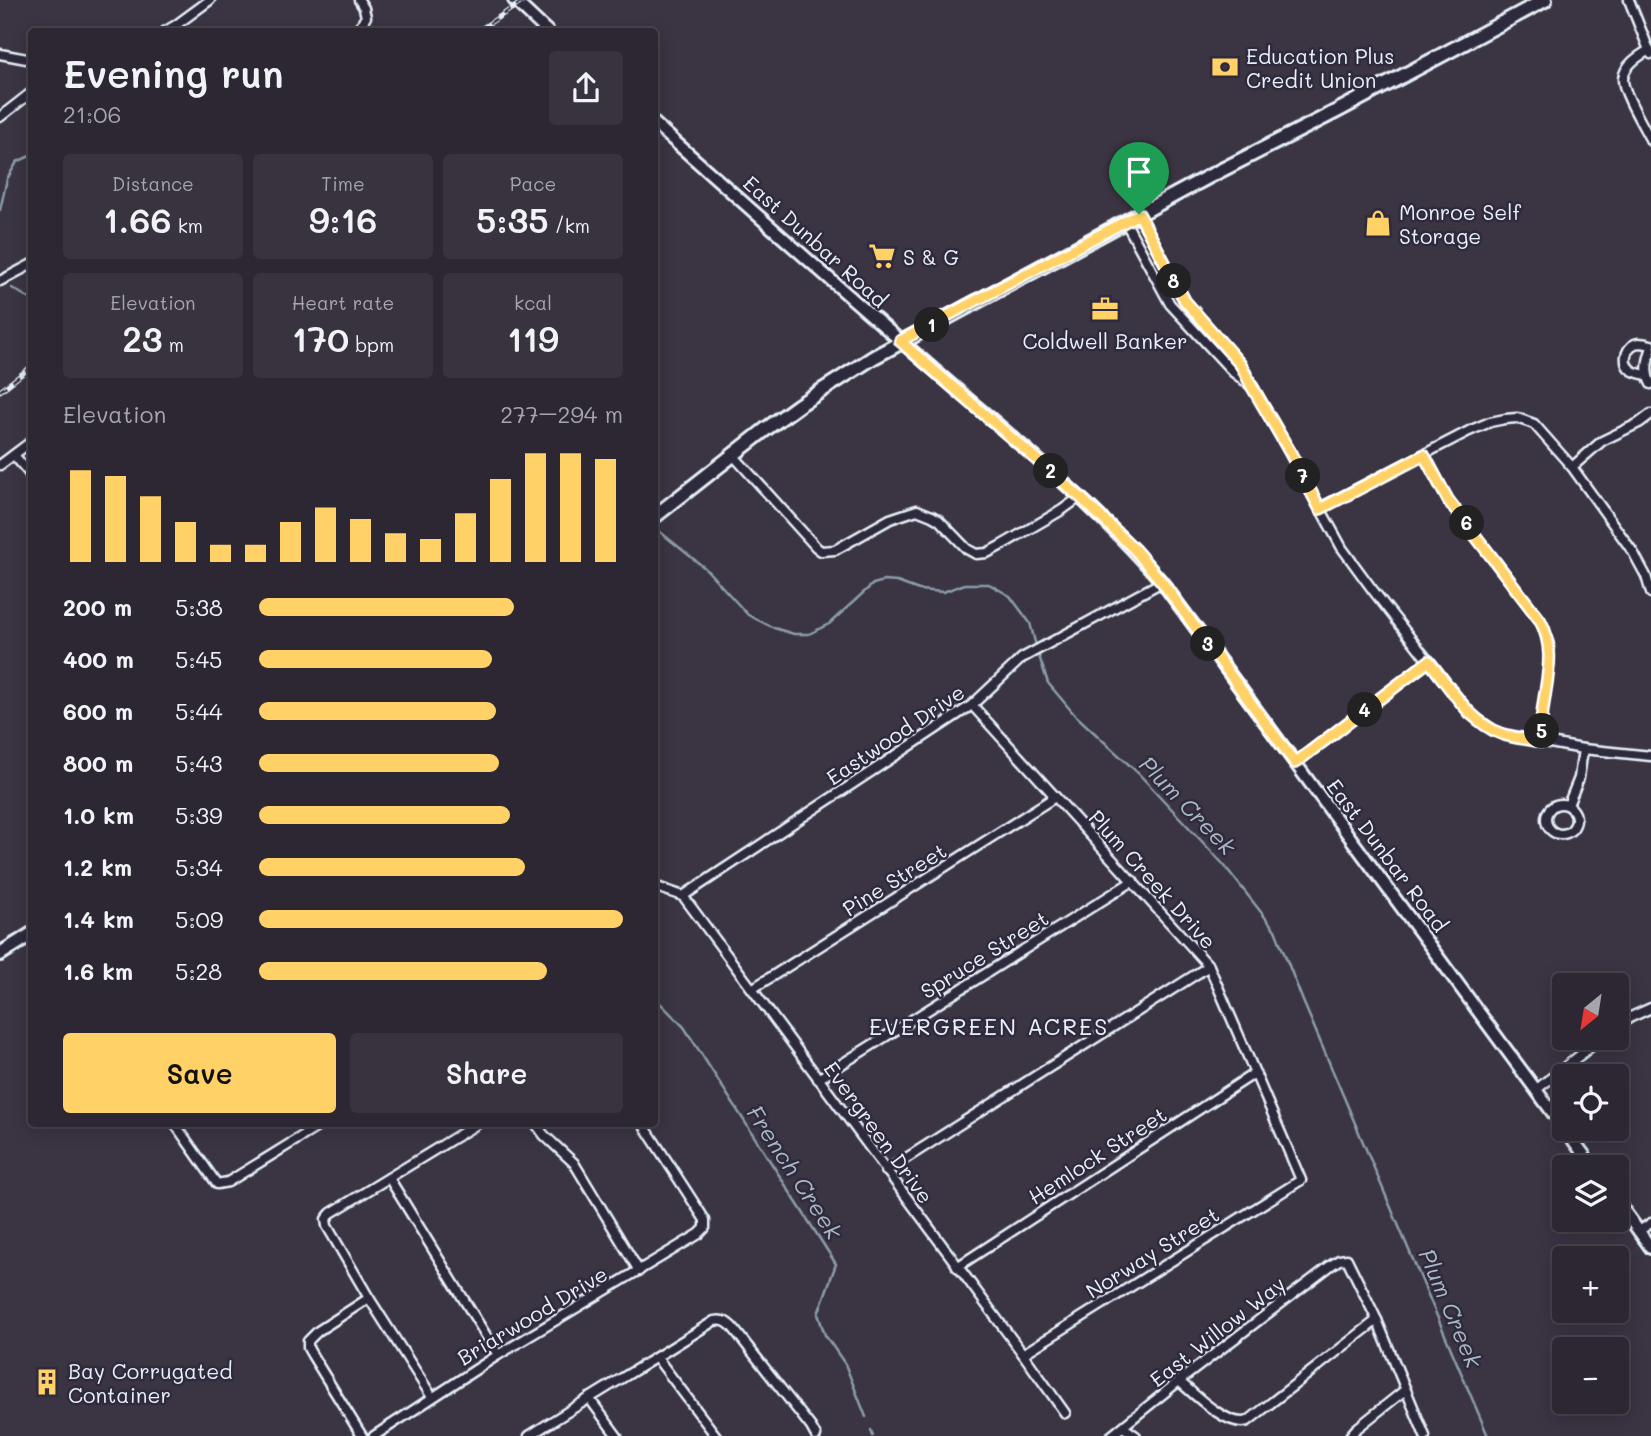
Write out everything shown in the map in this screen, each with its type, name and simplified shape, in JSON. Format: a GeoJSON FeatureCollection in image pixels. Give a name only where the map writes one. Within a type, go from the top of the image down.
{"type":"FeatureCollection","features":[{"type":"Feature","properties":{"kind":"main road"},"geometry":{"type":"LineString","coordinates":[[658,514],[799,405],[900,341],[1545,0]]}},
{"type":"Feature","properties":{"kind":"main road"},"geometry":{"type":"LineString","coordinates":[[0,954],[28,936]]}},
{"type":"Feature","properties":{"kind":"street"},"geometry":{"type":"LineString","coordinates":[[171,28],[210,0]]}},
{"type":"Feature","properties":{"kind":"street"},"geometry":{"type":"LineString","coordinates":[[359,0],[366,17],[359,28]]}},
{"type":"Feature","properties":{"kind":"street"},"geometry":{"type":"LineString","coordinates":[[514,0],[544,28]]}},
{"type":"Feature","properties":{"kind":"street"},"geometry":{"type":"LineString","coordinates":[[1629,0],[1650,52],[1637,57],[1628,66],[1623,77],[1624,88],[1651,141]]}},
{"type":"Feature","properties":{"kind":"street"},"geometry":{"type":"LineString","coordinates":[[0,54],[28,59]]}},
{"type":"Feature","properties":{"kind":"street"},"geometry":{"type":"LineString","coordinates":[[0,117],[28,95]]}},
{"type":"Feature","properties":{"kind":"street","name":"East Dunbar Road"},"geometry":{"type":"LineString","coordinates":[[658,128],[1080,497],[1135,550],[1162,582],[1552,1111]]}},
{"type":"Feature","properties":{"kind":"street"},"geometry":{"type":"LineString","coordinates":[[1139,214],[1185,301],[1241,365],[1342,548],[1470,714],[1493,730],[1506,735],[1583,749],[1651,756]]}},
{"type":"Feature","properties":{"kind":"street"},"geometry":{"type":"LineString","coordinates":[[1125,221],[1170,304],[1233,372],[1252,387]]}},
{"type":"Feature","properties":{"kind":"street"},"geometry":{"type":"LineString","coordinates":[[0,281],[28,266]]}},
{"type":"Feature","properties":{"kind":"street"},"geometry":{"type":"LineString","coordinates":[[1639,343],[1651,348],[1647,364],[1649,380],[1628,365],[1626,355],[1634,344],[1639,343]]}},
{"type":"Feature","properties":{"kind":"street"},"geometry":{"type":"LineString","coordinates":[[1572,467],[1602,441],[1639,424],[1651,414]]}},
{"type":"Feature","properties":{"kind":"street"},"geometry":{"type":"LineString","coordinates":[[1320,509],[1469,431],[1490,422],[1517,418],[1534,424],[1572,467],[1633,552],[1646,576],[1651,593]]}},
{"type":"Feature","properties":{"kind":"street"},"geometry":{"type":"LineString","coordinates":[[0,465],[28,444]]}},
{"type":"Feature","properties":{"kind":"street"},"geometry":{"type":"LineString","coordinates":[[14,455],[28,472]]}},
{"type":"Feature","properties":{"kind":"street"},"geometry":{"type":"LineString","coordinates":[[733,455],[821,551],[835,550],[890,519],[917,510],[939,520],[967,549],[976,554],[987,552],[1000,547],[1080,497]]}},
{"type":"Feature","properties":{"kind":"street"},"geometry":{"type":"LineString","coordinates":[[1424,455],[1448,500],[1544,628],[1549,641],[1549,657],[1540,742]]}},
{"type":"Feature","properties":{"kind":"street","name":"Eastwood Drive"},"geometry":{"type":"LineString","coordinates":[[683,896],[972,705],[1016,663],[1032,652],[1162,582]]}},
{"type":"Feature","properties":{"kind":"street"},"geometry":{"type":"LineString","coordinates":[[1295,763],[1429,661]]}},
{"type":"Feature","properties":{"kind":"street","name":"Plum Creek Drive"},"geometry":{"type":"LineString","coordinates":[[972,705],[1209,966],[1301,1180]]}},
{"type":"Feature","properties":{"kind":"street"},"geometry":{"type":"LineString","coordinates":[[1568,805],[1579,778],[1583,749]]}},
{"type":"Feature","properties":{"kind":"street","name":"Pine Street"},"geometry":{"type":"LineString","coordinates":[[752,989],[1055,797]]}},
{"type":"Feature","properties":{"kind":"street","name":"Spruce Street"},"geometry":{"type":"LineString","coordinates":[[818,1079],[1133,881]]}},
{"type":"Feature","properties":{"kind":"street"},"geometry":{"type":"LineString","coordinates":[[658,887],[683,896]]}},
{"type":"Feature","properties":{"kind":"street","name":"Evergreen Drive"},"geometry":{"type":"LineString","coordinates":[[683,896],[1065,1413]]}},
{"type":"Feature","properties":{"kind":"street"},"geometry":{"type":"LineString","coordinates":[[886,1171],[1209,966]]}},
{"type":"Feature","properties":{"kind":"street"},"geometry":{"type":"LineString","coordinates":[[1629,1018],[1651,1009]]}},
{"type":"Feature","properties":{"kind":"street"},"geometry":{"type":"LineString","coordinates":[[1536,1089],[1586,1050]]}},
{"type":"Feature","properties":{"kind":"street","name":"Hemlock Street"},"geometry":{"type":"LineString","coordinates":[[957,1267],[1255,1073]]}},
{"type":"Feature","properties":{"kind":"street"},"geometry":{"type":"LineString","coordinates":[[177,1127],[216,1184],[228,1182],[317,1127]]}},
{"type":"Feature","properties":{"kind":"street"},"geometry":{"type":"LineString","coordinates":[[432,1397],[369,1298],[327,1226],[326,1219],[335,1210],[472,1127]]}},
{"type":"Feature","properties":{"kind":"street"},"geometry":{"type":"LineString","coordinates":[[538,1127],[574,1163],[639,1271]]}},
{"type":"Feature","properties":{"kind":"street","name":"Briarwood Drive"},"geometry":{"type":"LineString","coordinates":[[374,1436],[498,1355],[639,1271],[705,1228],[705,1220],[645,1127]]}},
{"type":"Feature","properties":{"kind":"street"},"geometry":{"type":"LineString","coordinates":[[389,1178],[498,1355]]}},
{"type":"Feature","properties":{"kind":"street","name":"Norway Street"},"geometry":{"type":"LineString","coordinates":[[1023,1354],[1301,1180]]}},
{"type":"Feature","properties":{"kind":"street"},"geometry":{"type":"LineString","coordinates":[[1629,1217],[1651,1248]]}},
{"type":"Feature","properties":{"kind":"street"},"geometry":{"type":"LineString","coordinates":[[1639,1231],[1651,1223]]}},
{"type":"Feature","properties":{"kind":"street","name":"East Willow Way"},"geometry":{"type":"LineString","coordinates":[[1111,1436],[1339,1260],[1347,1259],[1377,1320]]}},
{"type":"Feature","properties":{"kind":"street"},"geometry":{"type":"LineString","coordinates":[[362,1436],[308,1348],[308,1341],[318,1331],[369,1298]]}},
{"type":"Feature","properties":{"kind":"street"},"geometry":{"type":"LineString","coordinates":[[529,1436],[720,1319],[734,1329],[816,1436]]}},
{"type":"Feature","properties":{"kind":"street"},"geometry":{"type":"LineString","coordinates":[[1179,1381],[1230,1420],[1240,1424],[1248,1421],[1377,1320],[1425,1436]]}},
{"type":"Feature","properties":{"kind":"street"},"geometry":{"type":"LineString","coordinates":[[657,1358],[716,1436]]}},
{"type":"Feature","properties":{"kind":"street"},"geometry":{"type":"LineString","coordinates":[[1350,1436],[1405,1390]]}},
{"type":"Feature","properties":{"kind":"street"},"geometry":{"type":"LineString","coordinates":[[589,1398],[617,1436]]}},
{"type":"Feature","properties":{"kind":"street"},"geometry":{"type":"LineString","coordinates":[[1123,1427],[1136,1436]]}},
{"type":"Feature","properties":{"kind":"waterway","name":"Plum Creek"},"geometry":{"type":"LineString","coordinates":[[0,210],[7,179],[17,162],[28,157]]}},
{"type":"Feature","properties":{"kind":"waterway","name":"French Creek"},"geometry":{"type":"LineString","coordinates":[[12,288],[28,298]]}},
{"type":"Feature","properties":{"kind":"waterway","name":"Plum Creek"},"geometry":{"type":"LineString","coordinates":[[658,530],[706,569],[748,615],[774,628],[794,634],[809,634],[829,624],[873,584],[884,581],[897,582],[919,590],[943,592],[965,584],[989,584],[1010,596],[1030,623],[1036,646]]}},
{"type":"Feature","properties":{"kind":"waterway","name":"Plum Creek"},"geometry":{"type":"LineString","coordinates":[[1038,653],[1048,683],[1074,714],[1138,773],[1224,865],[1275,930],[1488,1436]]}},
{"type":"Feature","properties":{"kind":"waterway","name":"French Creek"},"geometry":{"type":"LineString","coordinates":[[658,1001],[684,1027],[836,1264],[818,1314],[825,1335],[845,1364],[866,1417]]}},
{"type":"Feature","properties":{"kind":"waterway","name":"French Creek"},"geometry":{"type":"LineString","coordinates":[[871,1430],[873,1436]]}},
{"type":"Feature","properties":{"kind":"railway"},"geometry":{"type":"LineString","coordinates":[[482,28],[525,0]]}},
{"type":"Feature","properties":{"kind":"railway"},"geometry":{"type":"LineString","coordinates":[[0,391],[28,369]]}},
{"type":"Feature","properties":{"kind":"place","name":"Education Plus Credit Union"},"geometry":{"type":"Point","coordinates":[1225,67]}},
{"type":"Feature","properties":{"kind":"place","name":"Monroe Self Storage"},"geometry":{"type":"Point","coordinates":[1378,223]}},
{"type":"Feature","properties":{"kind":"place","name":"S & G"},"geometry":{"type":"Point","coordinates":[882,256]}},
{"type":"Feature","properties":{"kind":"place","name":"Coldwell Banker"},"geometry":{"type":"Point","coordinates":[1105,309]}},
{"type":"Feature","properties":{"kind":"place","name":"Bay Corrugated Container"},"geometry":{"type":"Point","coordinates":[47,1382]}},
{"type":"Feature","properties":{"kind":"district","name":"EVERGREEN ACRES"},"geometry":{"type":"Point","coordinates":[989,1026]}},
{"type":"Feature","properties":{"kind":"route"},"geometry":{"type":"LineString","coordinates":[[1139,214],[1185,301],[1241,365],[1320,509],[1424,455],[1448,500],[1544,628],[1549,641],[1549,657],[1540,742],[1493,730],[1470,714],[1429,661],[1295,763],[1162,582],[1135,550],[1106,520],[900,341],[1139,214]]}}]}
